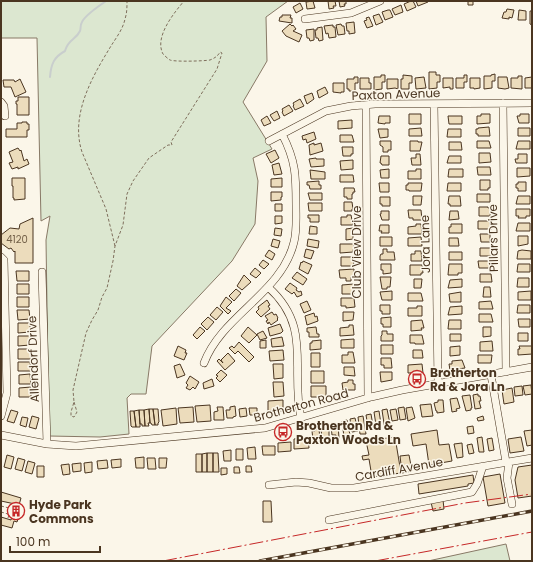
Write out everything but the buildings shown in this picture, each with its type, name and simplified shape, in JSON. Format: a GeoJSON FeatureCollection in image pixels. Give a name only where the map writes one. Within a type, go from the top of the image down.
{"type":"FeatureCollection","features":[{"type":"Feature","properties":{"kind":"street"},"geometry":{"type":"LineString","coordinates":[[305,19],[351,13],[380,1]]}},
{"type":"Feature","properties":{"kind":"street"},"geometry":{"type":"LineString","coordinates":[[1,102],[4,106],[5,116]]}},
{"type":"Feature","properties":{"kind":"street","name":"Paxton Avenue"},"geometry":{"type":"LineString","coordinates":[[269,141],[326,111],[344,107],[532,103]]}},
{"type":"Feature","properties":{"kind":"street","name":"Jora Lane"},"geometry":{"type":"LineString","coordinates":[[434,104],[438,383]]}},
{"type":"Feature","properties":{"kind":"street","name":"Pillars Drive"},"geometry":{"type":"LineString","coordinates":[[503,104],[506,372]]}},
{"type":"Feature","properties":{"kind":"street","name":"Club View Drive"},"geometry":{"type":"LineString","coordinates":[[366,106],[368,398]]}},
{"type":"Feature","properties":{"kind":"street"},"geometry":{"type":"LineString","coordinates":[[204,363],[208,352],[228,327],[268,287],[281,270],[292,250],[296,233],[296,175],[289,147],[282,134]]}},
{"type":"Feature","properties":{"kind":"street"},"geometry":{"type":"LineString","coordinates":[[1,416],[7,393],[3,259]]}},
{"type":"Feature","properties":{"kind":"street","name":"Allendorf Drive"},"geometry":{"type":"LineString","coordinates":[[42,272],[47,444]]}},
{"type":"Feature","properties":{"kind":"street"},"geometry":{"type":"LineString","coordinates":[[268,287],[282,301],[288,311],[296,332],[300,418]]}},
{"type":"Feature","properties":{"kind":"street","name":"Brotherton Road"},"geometry":{"type":"LineString","coordinates":[[1,435],[47,444],[76,446],[265,428],[368,398],[438,383],[532,367]]}},
{"type":"Feature","properties":{"kind":"street"},"geometry":{"type":"LineString","coordinates":[[491,375],[507,462],[507,478],[512,504]]}},
{"type":"Feature","properties":{"kind":"street","name":"Cardiff Avenue"},"geometry":{"type":"LineString","coordinates":[[269,485],[296,482],[309,483],[331,488],[354,488],[532,458]]}},
{"type":"Feature","properties":{"kind":"street"},"geometry":{"type":"LineString","coordinates":[[329,520],[472,492],[478,484],[483,466]]}},
{"type":"Feature","properties":{"kind":"path"},"geometry":{"type":"LineString","coordinates":[[115,246],[106,209],[79,144],[78,132],[84,101],[92,78],[125,20],[127,1]]}},
{"type":"Feature","properties":{"kind":"path"},"geometry":{"type":"LineString","coordinates":[[74,402],[71,416],[74,417],[77,412],[73,390],[86,332],[98,310],[107,288],[115,246],[123,226],[127,194],[133,181],[149,158],[168,145],[172,145],[171,142],[217,69],[222,53],[220,52],[217,56],[210,60],[178,61],[169,60],[163,54],[161,42],[164,29],[184,1]]}},
{"type":"Feature","properties":{"kind":"path"},"geometry":{"type":"LineString","coordinates":[[8,518],[12,504]]}},
{"type":"Feature","properties":{"kind":"path"},"geometry":{"type":"LineString","coordinates":[[1,506],[10,509]]}},
{"type":"Feature","properties":{"kind":"path"},"geometry":{"type":"LineString","coordinates":[[1,512],[9,514]]}},
{"type":"Feature","properties":{"kind":"green space"},"geometry":{"type":"Polygon","coordinates":[[[1,1],[288,1],[266,17],[267,61],[243,102],[272,149],[253,158],[258,181],[255,224],[232,261],[152,346],[146,394],[131,394],[127,398],[129,434],[100,437],[49,436],[46,240],[50,216],[41,221],[37,38],[1,38],[1,1]]]}},
{"type":"Feature","properties":{"kind":"green space"},"geometry":{"type":"Polygon","coordinates":[[[506,544],[510,561],[428,561],[506,544]]]}},
{"type":"Feature","properties":{"kind":"waterway"},"geometry":{"type":"LineString","coordinates":[[50,77],[51,68],[54,61],[65,51],[68,44],[78,34],[81,23],[86,16],[106,1]]}},
{"type":"Feature","properties":{"kind":"railway"},"geometry":{"type":"LineString","coordinates":[[260,561],[532,511]]}},
{"type":"Feature","properties":{"kind":"power"},"geometry":{"type":"LineString","coordinates":[[163,561],[465,503],[532,494]]}},
{"type":"Feature","properties":{"kind":"power"},"geometry":{"type":"LineString","coordinates":[[375,561],[532,532]]}},
{"type":"Feature","properties":{"kind":"place","name":"Brotherton Rd & Jora Ln"},"geometry":{"type":"Point","coordinates":[417,379]}},
{"type":"Feature","properties":{"kind":"place","name":"Brotherton Rd & Paxton Woods Ln"},"geometry":{"type":"Point","coordinates":[283,432]}},
{"type":"Feature","properties":{"kind":"place","name":"Hyde Park Commons"},"geometry":{"type":"Point","coordinates":[16,511]}}]}
